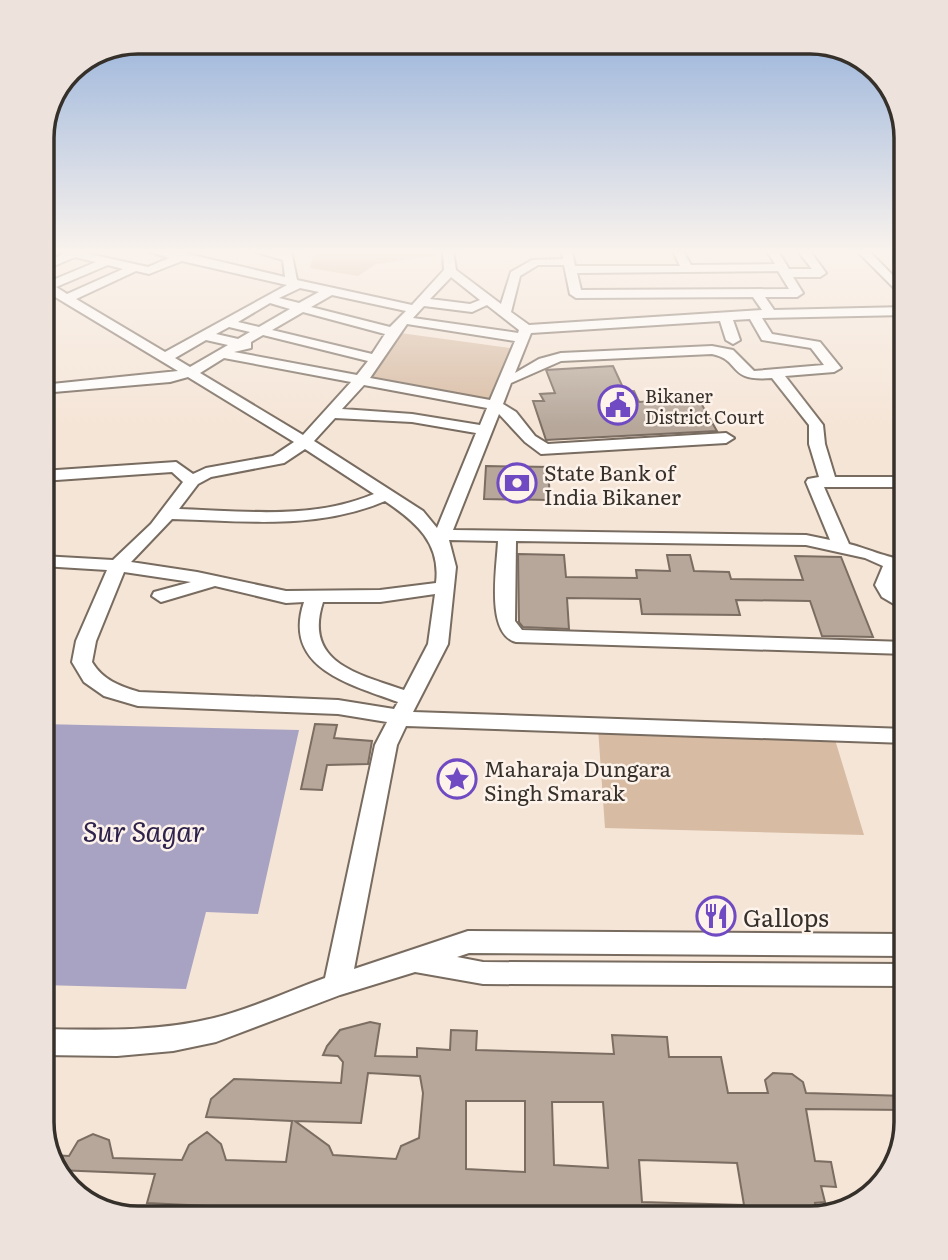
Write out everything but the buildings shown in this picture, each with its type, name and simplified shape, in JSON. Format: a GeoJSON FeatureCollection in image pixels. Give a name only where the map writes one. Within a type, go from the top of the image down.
{"type":"FeatureCollection","features":[{"type":"Feature","properties":{"kind":"street"},"geometry":{"type":"LineString","coordinates":[[87,310],[305,442],[417,515],[442,538],[507,536],[806,540],[841,546],[894,563]]}},
{"type":"Feature","properties":{"kind":"street"},"geometry":{"type":"LineString","coordinates":[[167,358],[250,310]]}},
{"type":"Feature","properties":{"kind":"street"},"geometry":{"type":"LineString","coordinates":[[54,388],[170,378],[191,372],[297,310]]}},
{"type":"Feature","properties":{"kind":"street"},"geometry":{"type":"LineString","coordinates":[[312,310],[393,332]]}},
{"type":"Feature","properties":{"kind":"street"},"geometry":{"type":"LineString","coordinates":[[413,310],[393,332],[378,359],[363,378],[305,442],[278,460],[206,473],[192,481],[168,514],[117,566],[86,641],[82,662],[91,677],[111,691],[165,702],[338,707],[366,710],[397,718],[894,736]]}},
{"type":"Feature","properties":{"kind":"street"},"geometry":{"type":"LineString","coordinates":[[502,310],[525,333]]}},
{"type":"Feature","properties":{"kind":"street"},"geometry":{"type":"LineString","coordinates":[[403,320],[525,333],[577,310]]}},
{"type":"Feature","properties":{"kind":"street"},"geometry":{"type":"LineString","coordinates":[[627,310],[726,318],[811,312],[894,311]]}},
{"type":"Feature","properties":{"kind":"street"},"geometry":{"type":"LineString","coordinates":[[767,310],[770,314]]}},
{"type":"Feature","properties":{"kind":"street"},"geometry":{"type":"LineString","coordinates":[[504,381],[523,377],[539,362],[561,357],[698,351],[728,353],[748,374],[834,369],[815,345],[767,337],[755,316]]}},
{"type":"Feature","properties":{"kind":"street"},"geometry":{"type":"LineString","coordinates":[[726,318],[733,340]]}},
{"type":"Feature","properties":{"kind":"street"},"geometry":{"type":"LineString","coordinates":[[229,323],[378,359]]}},
{"type":"Feature","properties":{"kind":"street"},"geometry":{"type":"LineString","coordinates":[[337,985],[386,745],[397,718],[438,644],[447,568],[442,538],[525,333]]}},
{"type":"Feature","properties":{"kind":"street"},"geometry":{"type":"LineString","coordinates":[[206,336],[363,378]]}},
{"type":"Feature","properties":{"kind":"street"},"geometry":{"type":"LineString","coordinates":[[223,354],[363,378],[494,405],[511,415],[530,439],[540,443],[541,449],[726,438]]}},
{"type":"Feature","properties":{"kind":"street"},"geometry":{"type":"LineString","coordinates":[[776,374],[816,425],[817,444],[829,482]]}},
{"type":"Feature","properties":{"kind":"street"},"geometry":{"type":"LineString","coordinates":[[331,413],[412,418],[484,430]]}},
{"type":"Feature","properties":{"kind":"street"},"geometry":{"type":"LineString","coordinates":[[54,475],[176,467],[192,481]]}},
{"type":"Feature","properties":{"kind":"street"},"geometry":{"type":"LineString","coordinates":[[841,546],[814,482],[894,482]]}},
{"type":"Feature","properties":{"kind":"street"},"geometry":{"type":"LineString","coordinates":[[168,514],[309,517],[350,510],[386,495]]}},
{"type":"Feature","properties":{"kind":"street"},"geometry":{"type":"LineString","coordinates":[[507,536],[505,622],[516,636],[894,648]]}},
{"type":"Feature","properties":{"kind":"street"},"geometry":{"type":"LineString","coordinates":[[54,562],[117,566],[215,580],[273,596],[380,596],[446,587]]}},
{"type":"Feature","properties":{"kind":"street"},"geometry":{"type":"LineString","coordinates":[[894,570],[884,577],[884,585],[894,597]]}},
{"type":"Feature","properties":{"kind":"street"},"geometry":{"type":"LineString","coordinates":[[160,596],[215,580]]}},
{"type":"Feature","properties":{"kind":"street"},"geometry":{"type":"LineString","coordinates":[[315,597],[306,627],[315,651],[346,675],[409,699]]}},
{"type":"Feature","properties":{"kind":"street"},"geometry":{"type":"LineString","coordinates":[[54,1042],[117,1044],[184,1037],[216,1030],[337,985],[468,942],[894,945]]}},
{"type":"Feature","properties":{"kind":"street"},"geometry":{"type":"LineString","coordinates":[[415,961],[483,973],[894,975]]}},
{"type":"Feature","properties":{"kind":"shaded area"},"geometry":{"type":"Polygon","coordinates":[[[393,332],[518,349],[494,405],[359,382],[393,332]]]}},
{"type":"Feature","properties":{"kind":"shaded area"},"geometry":{"type":"Polygon","coordinates":[[[598,728],[833,733],[864,835],[605,828],[598,728]]]}},
{"type":"Feature","properties":{"kind":"water","name":"Sur Sagar"},"geometry":{"type":"Polygon","coordinates":[[[54,724],[299,730],[258,914],[206,912],[186,989],[54,985],[54,724]]]}},
{"type":"Feature","properties":{"kind":"place","name":"Bikaner District Court"},"geometry":{"type":"Point","coordinates":[618,405]}},
{"type":"Feature","properties":{"kind":"place","name":"State Bank of India Bikaner"},"geometry":{"type":"Point","coordinates":[517,483]}},
{"type":"Feature","properties":{"kind":"place","name":"Maharaja Dungara Singh Smarak"},"geometry":{"type":"Point","coordinates":[457,779]}},
{"type":"Feature","properties":{"kind":"place","name":"Gallops"},"geometry":{"type":"Point","coordinates":[716,916]}}]}
